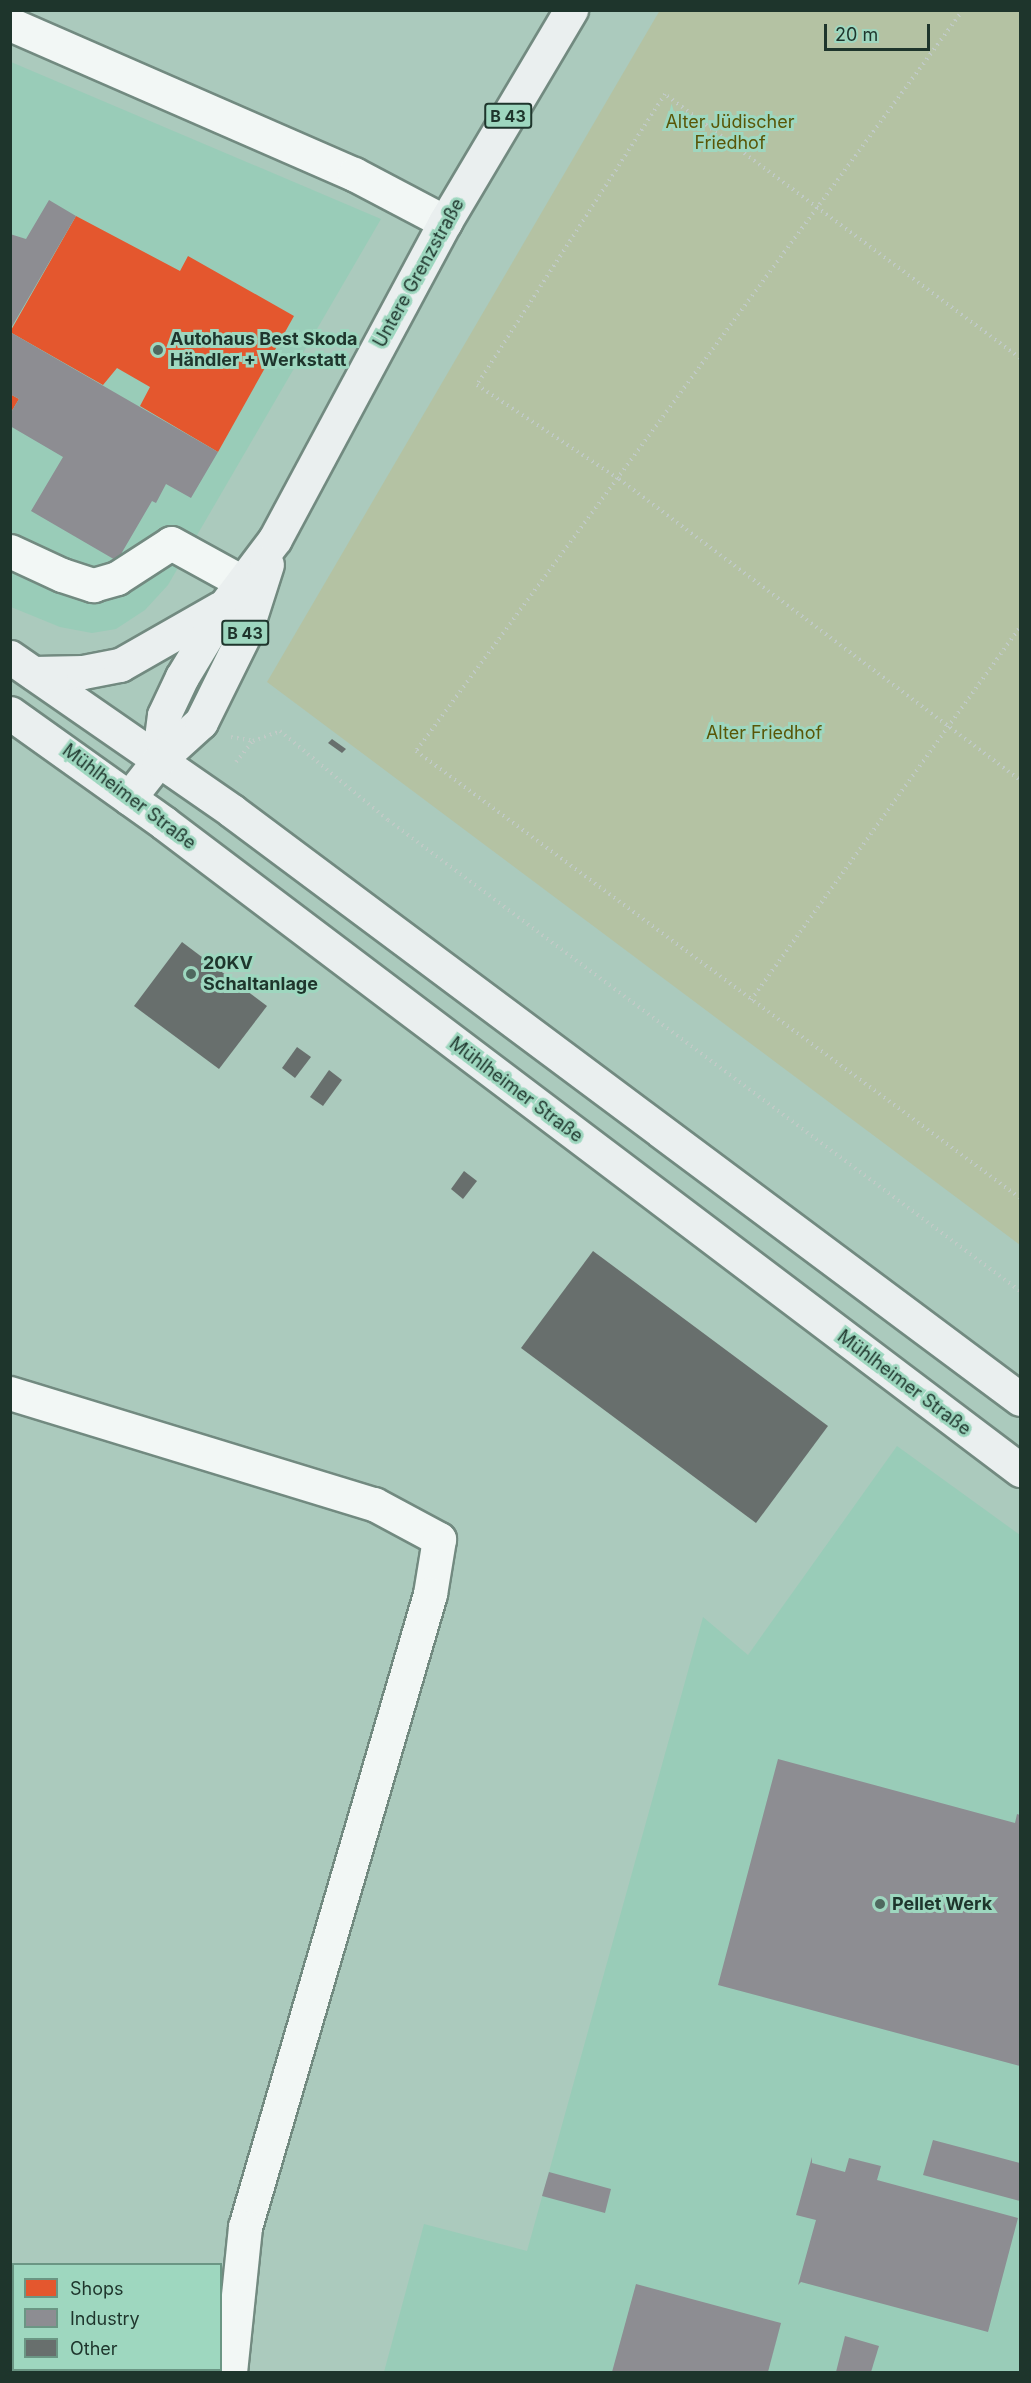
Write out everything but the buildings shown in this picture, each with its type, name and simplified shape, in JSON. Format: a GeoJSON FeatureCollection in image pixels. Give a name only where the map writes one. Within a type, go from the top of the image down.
{"type":"FeatureCollection","features":[{"type":"Feature","properties":{"kind":"main road","name":"Untere Grenzstraße"},"geometry":{"type":"LineString","coordinates":[[158,761],[164,715],[234,593],[275,539],[445,222],[571,10]]}},
{"type":"Feature","properties":{"kind":"main road","name":"Untere Grenzstraße"},"geometry":{"type":"LineString","coordinates":[[158,761],[201,722],[245,633],[275,539]]}},
{"type":"Feature","properties":{"kind":"main road","name":"B 43"},"geometry":{"type":"LineString","coordinates":[[22,665],[83,672],[120,665],[234,593]]}},
{"type":"Feature","properties":{"kind":"main road"},"geometry":{"type":"LineString","coordinates":[[22,665],[261,832],[1020,1399]]}},
{"type":"Feature","properties":{"kind":"main road","name":"Mühlheimer Straße"},"geometry":{"type":"LineString","coordinates":[[10,713],[129,798],[1020,1470]]}},
{"type":"Feature","properties":{"kind":"main road","name":"B 43"},"geometry":{"type":"LineString","coordinates":[[129,798],[158,761]]}},
{"type":"Feature","properties":{"kind":"street"},"geometry":{"type":"LineString","coordinates":[[10,24],[354,174],[445,222]]}},
{"type":"Feature","properties":{"kind":"street"},"geometry":{"type":"LineString","coordinates":[[10,551],[62,576],[93,585],[117,578],[171,543],[234,593]]}},
{"type":"Feature","properties":{"kind":"street"},"geometry":{"type":"LineString","coordinates":[[10,1393],[374,1504],[439,1539],[430,1594],[245,2226],[231,2373]]}},
{"type":"Feature","properties":{"kind":"path"},"geometry":{"type":"LineString","coordinates":[[963,10],[416,751],[1020,1198]]}},
{"type":"Feature","properties":{"kind":"path"},"geometry":{"type":"LineString","coordinates":[[1020,358],[665,94],[477,385],[619,479],[1020,780]]}},
{"type":"Feature","properties":{"kind":"path"},"geometry":{"type":"LineString","coordinates":[[751,999],[1020,627]]}},
{"type":"Feature","properties":{"kind":"path"},"geometry":{"type":"LineString","coordinates":[[236,762],[253,741],[280,730],[388,820],[1020,1291]]}},
{"type":"Feature","properties":{"kind":"path"},"geometry":{"type":"LineString","coordinates":[[228,737],[253,741]]}},
{"type":"Feature","properties":{"kind":"shaded area"},"geometry":{"type":"Polygon","coordinates":[[[11,62],[381,219],[168,585],[145,610],[116,629],[92,633],[60,627],[11,607],[11,62]]]}},
{"type":"Feature","properties":{"kind":"shaded area"},"geometry":{"type":"Polygon","coordinates":[[[897,1446],[1020,1535],[1020,2372],[384,2372],[424,2224],[527,2251],[703,1617],[748,1655],[897,1446]]]}},
{"type":"Feature","properties":{"kind":"green space","name":"Alter Friedhof"},"geometry":{"type":"Polygon","coordinates":[[[660,10],[1020,11],[1020,1245],[267,682],[660,10]]]}},
{"type":"Feature","properties":{"kind":"place","name":"Autohaus Best Skoda Händler + Werkstatt"},"geometry":{"type":"Point","coordinates":[158,350]}},
{"type":"Feature","properties":{"kind":"place","name":"20KV Schaltanlage"},"geometry":{"type":"Point","coordinates":[191,974]}},
{"type":"Feature","properties":{"kind":"place","name":"Pellet Werk"},"geometry":{"type":"Point","coordinates":[880,1904]}},
{"type":"Feature","properties":{"kind":"park label","name":"Alter Jüdischer Friedhof"},"geometry":{"type":"Point","coordinates":[730,133]}}]}
